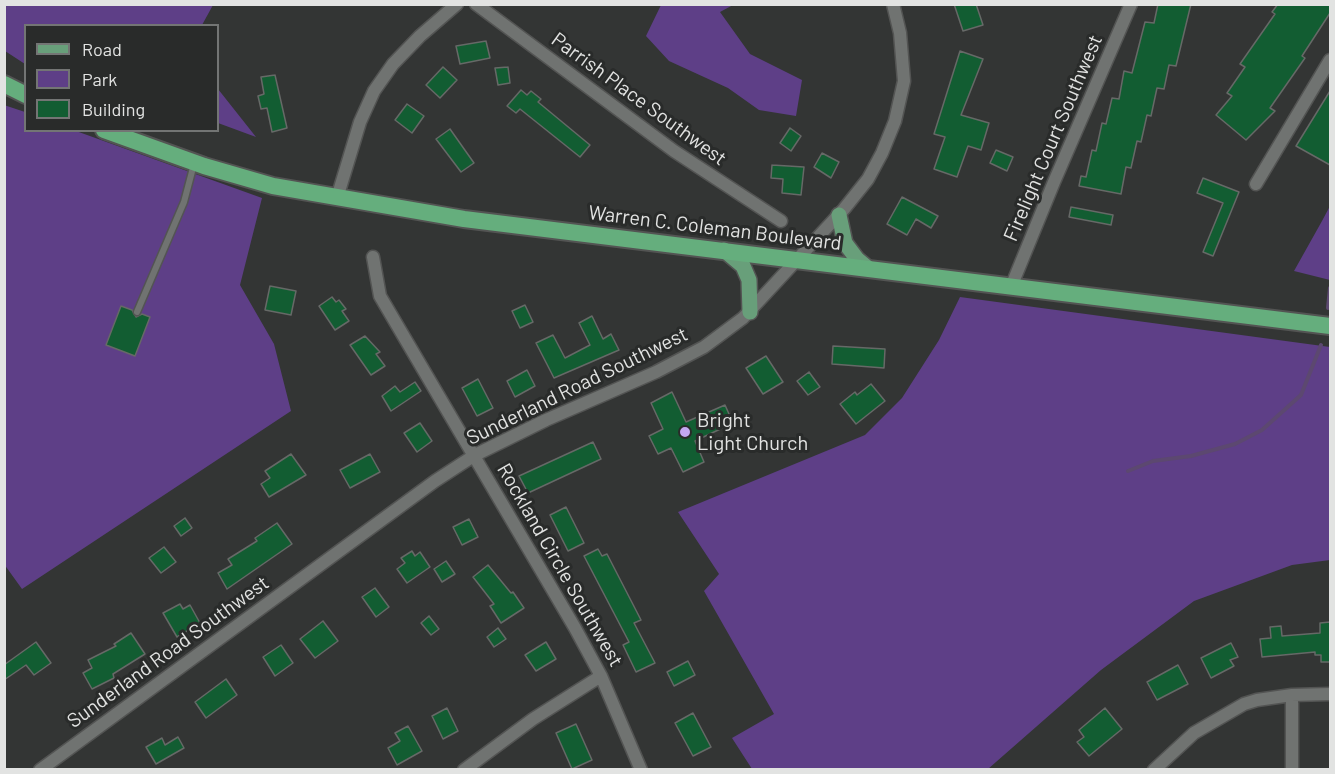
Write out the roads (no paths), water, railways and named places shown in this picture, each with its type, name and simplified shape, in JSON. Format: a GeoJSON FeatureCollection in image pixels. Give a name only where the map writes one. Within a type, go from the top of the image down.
{"type":"FeatureCollection","features":[{"type":"Feature","properties":{"kind":"highway"},"geometry":{"type":"LineString","coordinates":[[4,84],[24,94]]}},
{"type":"Feature","properties":{"kind":"highway","name":"Warren C. Coleman Boulevard"},"geometry":{"type":"LineString","coordinates":[[109,132],[194,163],[273,186],[464,219],[1330,326]]}},
{"type":"Feature","properties":{"kind":"main road"},"geometry":{"type":"LineString","coordinates":[[839,215],[845,243],[857,260],[869,269]]}},
{"type":"Feature","properties":{"kind":"main road"},"geometry":{"type":"LineString","coordinates":[[724,250],[743,266],[749,280],[750,312]]}},
{"type":"Feature","properties":{"kind":"street"},"geometry":{"type":"LineString","coordinates":[[337,198],[360,122],[374,91],[393,64],[413,43],[457,4]]}},
{"type":"Feature","properties":{"kind":"street","name":"Parrish Place Southwest"},"geometry":{"type":"LineString","coordinates":[[476,4],[674,151],[781,221]]}},
{"type":"Feature","properties":{"kind":"street","name":"Sunderland Road Southwest"},"geometry":{"type":"LineString","coordinates":[[40,770],[435,481],[475,455],[546,420],[673,364],[724,334],[750,312],[839,215],[867,179],[882,153],[901,100],[904,64],[893,4]]}},
{"type":"Feature","properties":{"kind":"street","name":"Firelight Court Southwest"},"geometry":{"type":"LineString","coordinates":[[1011,287],[1131,4]]}},
{"type":"Feature","properties":{"kind":"street"},"geometry":{"type":"LineString","coordinates":[[1256,184],[1330,60]]}},
{"type":"Feature","properties":{"kind":"street","name":"Rockland Circle Southwest"},"geometry":{"type":"LineString","coordinates":[[373,257],[380,296],[475,455],[601,676],[641,770]]}},
{"type":"Feature","properties":{"kind":"street"},"geometry":{"type":"LineString","coordinates":[[464,770],[533,719],[601,676]]}},
{"type":"Feature","properties":{"kind":"street"},"geometry":{"type":"LineString","coordinates":[[1154,770],[1194,733],[1214,720],[1257,700],[1330,693]]}},
{"type":"Feature","properties":{"kind":"street"},"geometry":{"type":"LineString","coordinates":[[1292,770],[1293,695]]}},
{"type":"Feature","properties":{"kind":"lane"},"geometry":{"type":"LineString","coordinates":[[137,312],[184,202],[194,163]]}},
{"type":"Feature","properties":{"kind":"waterway"},"geometry":{"type":"LineString","coordinates":[[1328,308],[1330,288]]}},
{"type":"Feature","properties":{"kind":"waterway"},"geometry":{"type":"LineString","coordinates":[[1128,471],[1153,461],[1191,456],[1235,444],[1262,430],[1301,395],[1321,345]]}},
{"type":"Feature","properties":{"kind":"place","name":"Bright Light Church"},"geometry":{"type":"Point","coordinates":[685,432]}}]}
